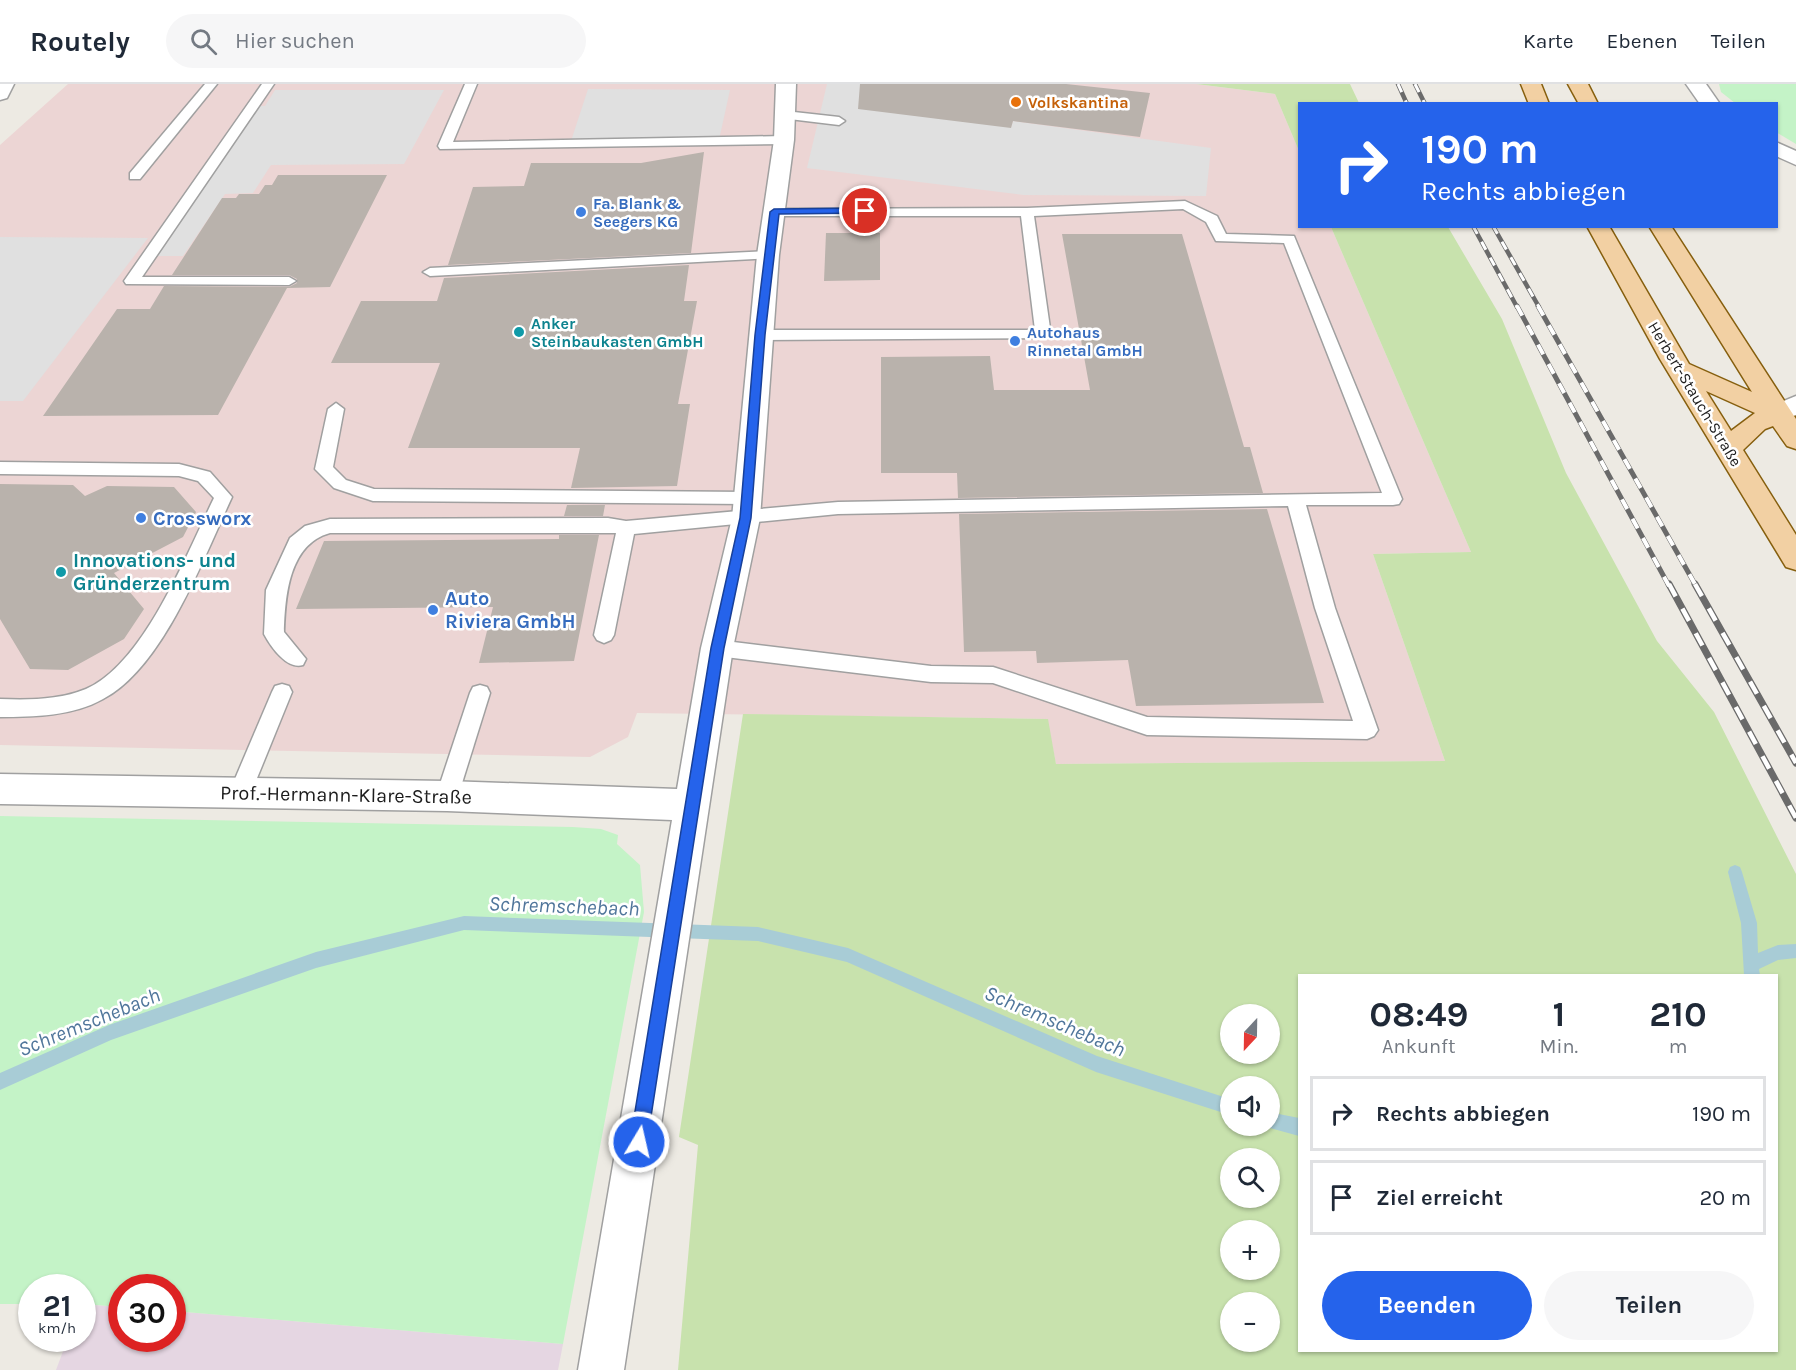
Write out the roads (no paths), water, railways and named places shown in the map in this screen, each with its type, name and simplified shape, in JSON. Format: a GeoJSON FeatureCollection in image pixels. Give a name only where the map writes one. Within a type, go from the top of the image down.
{"type":"FeatureCollection","features":[{"type":"Feature","properties":{"kind":"main road"},"geometry":{"type":"LineString","coordinates":[[1532,84],[1538,102]]}},
{"type":"Feature","properties":{"kind":"main road"},"geometry":{"type":"LineString","coordinates":[[1578,84],[1588,102]]}},
{"type":"Feature","properties":{"kind":"main road","name":"Herbert-Stauch-Straße"},"geometry":{"type":"LineString","coordinates":[[1599,228],[1680,370],[1796,559]]}},
{"type":"Feature","properties":{"kind":"main road"},"geometry":{"type":"LineString","coordinates":[[1661,228],[1790,413],[1796,440]]}},
{"type":"Feature","properties":{"kind":"main road"},"geometry":{"type":"LineString","coordinates":[[1680,370],[1790,413]]}},
{"type":"Feature","properties":{"kind":"main road"},"geometry":{"type":"LineString","coordinates":[[1727,449],[1756,423],[1790,413]]}},
{"type":"Feature","properties":{"kind":"street"},"geometry":{"type":"LineString","coordinates":[[0,94],[4,84]]}},
{"type":"Feature","properties":{"kind":"street"},"geometry":{"type":"LineString","coordinates":[[602,1370],[717,648],[746,508],[760,335],[784,128],[786,84]]}},
{"type":"Feature","properties":{"kind":"street"},"geometry":{"type":"LineString","coordinates":[[1696,84],[1697,89],[1709,102]]}},
{"type":"Feature","properties":{"kind":"street"},"geometry":{"type":"LineString","coordinates":[[1778,149],[1796,159]]}},
{"type":"Feature","properties":{"kind":"street","name":"Prof.-Hermann-Klare-Straße"},"geometry":{"type":"LineString","coordinates":[[0,789],[447,796],[691,805]]}},
{"type":"Feature","properties":{"kind":"lane"},"geometry":{"type":"LineString","coordinates":[[135,176],[211,84]]}},
{"type":"Feature","properties":{"kind":"lane"},"geometry":{"type":"LineString","coordinates":[[268,84],[131,281],[289,281]]}},
{"type":"Feature","properties":{"kind":"lane"},"geometry":{"type":"LineString","coordinates":[[471,84],[445,146],[784,128],[839,121]]}},
{"type":"Feature","properties":{"kind":"lane"},"geometry":{"type":"LineString","coordinates":[[336,409],[324,469],[340,484],[373,495],[746,508],[1393,499],[1289,239],[1221,238],[1212,219],[1185,205],[1027,212],[774,212]]}},
{"type":"Feature","properties":{"kind":"lane"},"geometry":{"type":"LineString","coordinates":[[760,335],[1042,334],[1027,212]]}},
{"type":"Feature","properties":{"kind":"lane"},"geometry":{"type":"LineString","coordinates":[[430,272],[768,255]]}},
{"type":"Feature","properties":{"kind":"lane"},"geometry":{"type":"LineString","coordinates":[[0,468],[179,470],[204,476],[223,497],[153,633],[135,662],[119,680],[96,694],[64,703],[0,708]]}},
{"type":"Feature","properties":{"kind":"lane"},"geometry":{"type":"LineString","coordinates":[[717,648],[931,674],[993,675],[1147,726],[1367,730],[1325,608],[1294,499]]}},
{"type":"Feature","properties":{"kind":"lane"},"geometry":{"type":"LineString","coordinates":[[296,659],[274,634],[276,590],[297,543],[311,531],[342,526],[608,525],[626,528],[746,508]]}},
{"type":"Feature","properties":{"kind":"lane"},"geometry":{"type":"LineString","coordinates":[[604,635],[626,528]]}},
{"type":"Feature","properties":{"kind":"lane"},"geometry":{"type":"LineString","coordinates":[[240,793],[282,692]]}},
{"type":"Feature","properties":{"kind":"lane"},"geometry":{"type":"LineString","coordinates":[[447,796],[480,693]]}},
{"type":"Feature","properties":{"kind":"waterway","name":"Schremschebach"},"geometry":{"type":"LineString","coordinates":[[1735,872],[1749,923],[1751,966]]}},
{"type":"Feature","properties":{"kind":"waterway","name":"Schremschebach"},"geometry":{"type":"LineString","coordinates":[[0,1082],[109,1033],[316,960],[464,923],[758,934],[848,955],[1096,1064],[1220,1104]]}},
{"type":"Feature","properties":{"kind":"waterway"},"geometry":{"type":"LineString","coordinates":[[1751,966],[1772,954],[1796,951]]}},
{"type":"Feature","properties":{"kind":"waterway","name":"Schremschebach"},"geometry":{"type":"LineString","coordinates":[[1751,966],[1752,974]]}},
{"type":"Feature","properties":{"kind":"waterway","name":"Schremschebach"},"geometry":{"type":"LineString","coordinates":[[1280,1123],[1298,1127]]}},
{"type":"Feature","properties":{"kind":"railway"},"geometry":{"type":"LineString","coordinates":[[1398,84],[1406,102]]}},
{"type":"Feature","properties":{"kind":"railway"},"geometry":{"type":"LineString","coordinates":[[1415,84],[1424,102]]}},
{"type":"Feature","properties":{"kind":"railway"},"geometry":{"type":"LineString","coordinates":[[1474,228],[1517,307]]}},
{"type":"Feature","properties":{"kind":"railway"},"geometry":{"type":"LineString","coordinates":[[1494,228],[1539,307]]}},
{"type":"Feature","properties":{"kind":"railway"},"geometry":{"type":"LineString","coordinates":[[1517,306],[1669,586]]}},
{"type":"Feature","properties":{"kind":"railway"},"geometry":{"type":"LineString","coordinates":[[1538,306],[1696,586]]}},
{"type":"Feature","properties":{"kind":"railway"},"geometry":{"type":"LineString","coordinates":[[1669,584],[1796,818]]}},
{"type":"Feature","properties":{"kind":"railway"},"geometry":{"type":"LineString","coordinates":[[1695,584],[1796,763]]}},
{"type":"Feature","properties":{"kind":"place","name":"Volkskantina"},"geometry":{"type":"Point","coordinates":[1016,102]}},
{"type":"Feature","properties":{"kind":"place","name":"Fa. Blank & Seegers KG"},"geometry":{"type":"Point","coordinates":[581,212]}},
{"type":"Feature","properties":{"kind":"place","name":"Anker Steinbaukasten GmbH"},"geometry":{"type":"Point","coordinates":[519,332]}},
{"type":"Feature","properties":{"kind":"place","name":"Autohaus Rinnetal GmbH"},"geometry":{"type":"Point","coordinates":[1015,341]}},
{"type":"Feature","properties":{"kind":"place","name":"Crossworx"},"geometry":{"type":"Point","coordinates":[141,518]}},
{"type":"Feature","properties":{"kind":"place","name":"Innovations- und Gründerzentrum"},"geometry":{"type":"Point","coordinates":[61,572]}},
{"type":"Feature","properties":{"kind":"place","name":"Auto Riviera GmbH"},"geometry":{"type":"Point","coordinates":[433,610]}}]}
